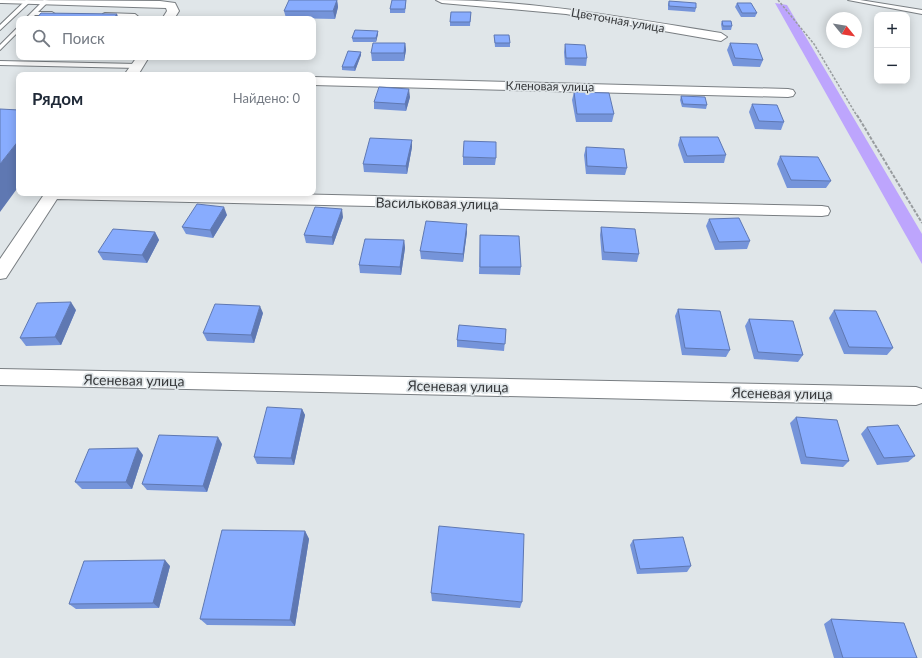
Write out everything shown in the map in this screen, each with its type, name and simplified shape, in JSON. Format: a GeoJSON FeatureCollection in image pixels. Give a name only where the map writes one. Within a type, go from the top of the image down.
{"type":"FeatureCollection","features":[{"type":"Feature","properties":{"kind":"street"},"geometry":{"type":"LineString","coordinates":[[2,0],[160,4],[171,6],[174,11],[170,16]]}},
{"type":"Feature","properties":{"kind":"street","name":"Цветочная улица"},"geometry":{"type":"LineString","coordinates":[[442,0],[566,11],[721,38]]}},
{"type":"Feature","properties":{"kind":"street","name":"Кленовая улица"},"geometry":{"type":"LineString","coordinates":[[316,80],[788,93]]}},
{"type":"Feature","properties":{"kind":"street"},"geometry":{"type":"LineString","coordinates":[[0,273],[51,196]]}},
{"type":"Feature","properties":{"kind":"street","name":"Васильковая улица"},"geometry":{"type":"LineString","coordinates":[[181,196],[822,211]]}},
{"type":"Feature","properties":{"kind":"street","name":"Ясеневая улица"},"geometry":{"type":"LineString","coordinates":[[0,377],[916,396]]}},
{"type":"Feature","properties":{"kind":"lane"},"geometry":{"type":"LineString","coordinates":[[851,0],[922,12]]}},
{"type":"Feature","properties":{"kind":"lane"},"geometry":{"type":"LineString","coordinates":[[0,28],[28,1]]}},
{"type":"Feature","properties":{"kind":"lane"},"geometry":{"type":"LineString","coordinates":[[30,16],[46,1]]}},
{"type":"Feature","properties":{"kind":"lane"},"geometry":{"type":"LineString","coordinates":[[33,13],[56,14]]}},
{"type":"Feature","properties":{"kind":"lane"},"geometry":{"type":"LineString","coordinates":[[101,14],[135,16]]}},
{"type":"Feature","properties":{"kind":"lane"},"geometry":{"type":"LineString","coordinates":[[0,48],[16,31]]}},
{"type":"Feature","properties":{"kind":"lane"},"geometry":{"type":"LineString","coordinates":[[105,65],[109,60]]}},
{"type":"Feature","properties":{"kind":"lane"},"geometry":{"type":"LineString","coordinates":[[0,63],[137,66]]}},
{"type":"Feature","properties":{"kind":"path"},"geometry":{"type":"LineString","coordinates":[[778,0],[814,44],[922,223]]}},
{"type":"Feature","properties":{"kind":"shaded area"},"geometry":{"type":"Polygon","coordinates":[[[775,3],[787,5],[922,234],[922,264],[775,3]]]}},
{"type":"Feature","properties":{"kind":"building"},"geometry":{"type":"Polygon","coordinates":[[[289,0],[337,0],[333,11],[284,11],[289,0]]]}},
{"type":"Feature","properties":{"kind":"building"},"geometry":{"type":"Polygon","coordinates":[[[392,0],[406,0],[405,9],[390,9],[392,0]]]}},
{"type":"Feature","properties":{"kind":"building"},"geometry":{"type":"Polygon","coordinates":[[[669,1],[696,3],[696,8],[669,6],[669,1]]]}},
{"type":"Feature","properties":{"kind":"building"},"geometry":{"type":"Polygon","coordinates":[[[737,3],[751,3],[757,13],[742,13],[737,3]]]}},
{"type":"Feature","properties":{"kind":"building"},"geometry":{"type":"Polygon","coordinates":[[[451,12],[471,12],[470,22],[450,22],[451,12]]]}},
{"type":"Feature","properties":{"kind":"building"},"geometry":{"type":"Polygon","coordinates":[[[41,13],[117,14],[115,16],[38,16],[41,13]]]}},
{"type":"Feature","properties":{"kind":"building"},"geometry":{"type":"Polygon","coordinates":[[[722,21],[731,21],[732,26],[723,26],[722,21]]]}},
{"type":"Feature","properties":{"kind":"building"},"geometry":{"type":"Polygon","coordinates":[[[355,30],[378,31],[376,38],[352,38],[355,30]]]}},
{"type":"Feature","properties":{"kind":"building"},"geometry":{"type":"Polygon","coordinates":[[[494,35],[509,35],[510,43],[495,43],[494,35]]]}},
{"type":"Feature","properties":{"kind":"building"},"geometry":{"type":"Polygon","coordinates":[[[373,43],[405,43],[404,53],[371,53],[373,43]]]}},
{"type":"Feature","properties":{"kind":"building"},"geometry":{"type":"Polygon","coordinates":[[[730,43],[757,44],[763,60],[735,58],[730,43]]]}},
{"type":"Feature","properties":{"kind":"building"},"geometry":{"type":"Polygon","coordinates":[[[565,44],[585,45],[587,58],[566,58],[565,44]]]}},
{"type":"Feature","properties":{"kind":"building"},"geometry":{"type":"Polygon","coordinates":[[[348,51],[361,52],[354,67],[342,67],[348,51]]]}},
{"type":"Feature","properties":{"kind":"building"},"geometry":{"type":"Polygon","coordinates":[[[379,87],[409,89],[405,104],[374,102],[379,87]]]}},
{"type":"Feature","properties":{"kind":"building"},"geometry":{"type":"Polygon","coordinates":[[[574,92],[609,93],[614,114],[577,114],[574,92]]]}},
{"type":"Feature","properties":{"kind":"building"},"geometry":{"type":"Polygon","coordinates":[[[681,96],[705,97],[707,105],[683,104],[681,96]]]}},
{"type":"Feature","properties":{"kind":"building"},"geometry":{"type":"Polygon","coordinates":[[[752,104],[777,105],[784,122],[759,121],[752,104]]]}},
{"type":"Feature","properties":{"kind":"building"},"geometry":{"type":"Polygon","coordinates":[[[0,109],[16,110],[16,144],[0,164],[0,109]]]}},
{"type":"Feature","properties":{"kind":"building"},"geometry":{"type":"Polygon","coordinates":[[[680,137],[718,137],[726,155],[687,156],[680,137]]]}},
{"type":"Feature","properties":{"kind":"building"},"geometry":{"type":"Polygon","coordinates":[[[370,138],[412,140],[406,166],[363,164],[370,138]]]}},
{"type":"Feature","properties":{"kind":"building"},"geometry":{"type":"Polygon","coordinates":[[[464,141],[496,142],[496,158],[463,157],[464,141]]]}},
{"type":"Feature","properties":{"kind":"building"},"geometry":{"type":"Polygon","coordinates":[[[586,147],[624,149],[627,168],[587,166],[586,147]]]}},
{"type":"Feature","properties":{"kind":"building"},"geometry":{"type":"Polygon","coordinates":[[[780,156],[818,157],[831,181],[791,180],[780,156]]]}},
{"type":"Feature","properties":{"kind":"building"},"geometry":{"type":"Polygon","coordinates":[[[197,204],[224,207],[210,230],[182,227],[197,204]]]}},
{"type":"Feature","properties":{"kind":"building"},"geometry":{"type":"Polygon","coordinates":[[[315,207],[342,209],[332,237],[304,235],[315,207]]]}},
{"type":"Feature","properties":{"kind":"building"},"geometry":{"type":"Polygon","coordinates":[[[739,218],[750,241],[719,242],[709,219],[739,218]]]}},
{"type":"Feature","properties":{"kind":"building"},"geometry":{"type":"Polygon","coordinates":[[[426,221],[467,224],[463,254],[420,251],[426,221]]]}},
{"type":"Feature","properties":{"kind":"building"},"geometry":{"type":"Polygon","coordinates":[[[601,227],[635,229],[639,254],[604,252],[601,227]]]}},
{"type":"Feature","properties":{"kind":"building"},"geometry":{"type":"Polygon","coordinates":[[[113,229],[155,232],[142,255],[98,252],[113,229]]]}},
{"type":"Feature","properties":{"kind":"building"},"geometry":{"type":"Polygon","coordinates":[[[480,235],[519,236],[521,267],[480,267],[480,235]]]}},
{"type":"Feature","properties":{"kind":"building"},"geometry":{"type":"Polygon","coordinates":[[[365,239],[404,240],[400,267],[359,265],[365,239]]]}},
{"type":"Feature","properties":{"kind":"building"},"geometry":{"type":"Polygon","coordinates":[[[71,302],[55,337],[20,338],[37,303],[71,302]]]}},
{"type":"Feature","properties":{"kind":"building"},"geometry":{"type":"Polygon","coordinates":[[[215,304],[260,306],[251,335],[203,333],[215,304]]]}},
{"type":"Feature","properties":{"kind":"building"},"geometry":{"type":"Polygon","coordinates":[[[678,309],[720,311],[730,350],[685,348],[678,309]]]}},
{"type":"Feature","properties":{"kind":"building"},"geometry":{"type":"Polygon","coordinates":[[[834,310],[876,311],[893,348],[849,347],[834,310]]]}},
{"type":"Feature","properties":{"kind":"building"},"geometry":{"type":"Polygon","coordinates":[[[749,319],[793,321],[803,355],[758,352],[749,319]]]}},
{"type":"Feature","properties":{"kind":"building"},"geometry":{"type":"Polygon","coordinates":[[[459,325],[506,329],[505,344],[457,340],[459,325]]]}},
{"type":"Feature","properties":{"kind":"building"},"geometry":{"type":"Polygon","coordinates":[[[267,407],[302,409],[291,458],[254,457],[267,407]]]}},
{"type":"Feature","properties":{"kind":"building"},"geometry":{"type":"Polygon","coordinates":[[[796,417],[837,420],[849,461],[806,457],[796,417]]]}},
{"type":"Feature","properties":{"kind":"building"},"geometry":{"type":"Polygon","coordinates":[[[898,425],[915,456],[884,458],[867,427],[898,425]]]}},
{"type":"Feature","properties":{"kind":"building"},"geometry":{"type":"Polygon","coordinates":[[[159,435],[218,437],[203,486],[142,484],[159,435]]]}},
{"type":"Feature","properties":{"kind":"building"},"geometry":{"type":"Polygon","coordinates":[[[138,448],[126,482],[75,482],[89,449],[138,448]]]}},
{"type":"Feature","properties":{"kind":"building"},"geometry":{"type":"Polygon","coordinates":[[[439,526],[524,534],[522,602],[431,593],[439,526]]]}},
{"type":"Feature","properties":{"kind":"building"},"geometry":{"type":"Polygon","coordinates":[[[222,530],[305,531],[290,620],[200,619],[222,530]]]}},
{"type":"Feature","properties":{"kind":"building"},"geometry":{"type":"Polygon","coordinates":[[[683,537],[691,566],[640,569],[633,540],[683,537]]]}},
{"type":"Feature","properties":{"kind":"building"},"geometry":{"type":"Polygon","coordinates":[[[165,560],[153,603],[69,604],[84,561],[165,560]]]}},
{"type":"Feature","properties":{"kind":"building"},"geometry":{"type":"Polygon","coordinates":[[[831,619],[904,623],[917,658],[843,658],[831,619]]]}}]}
